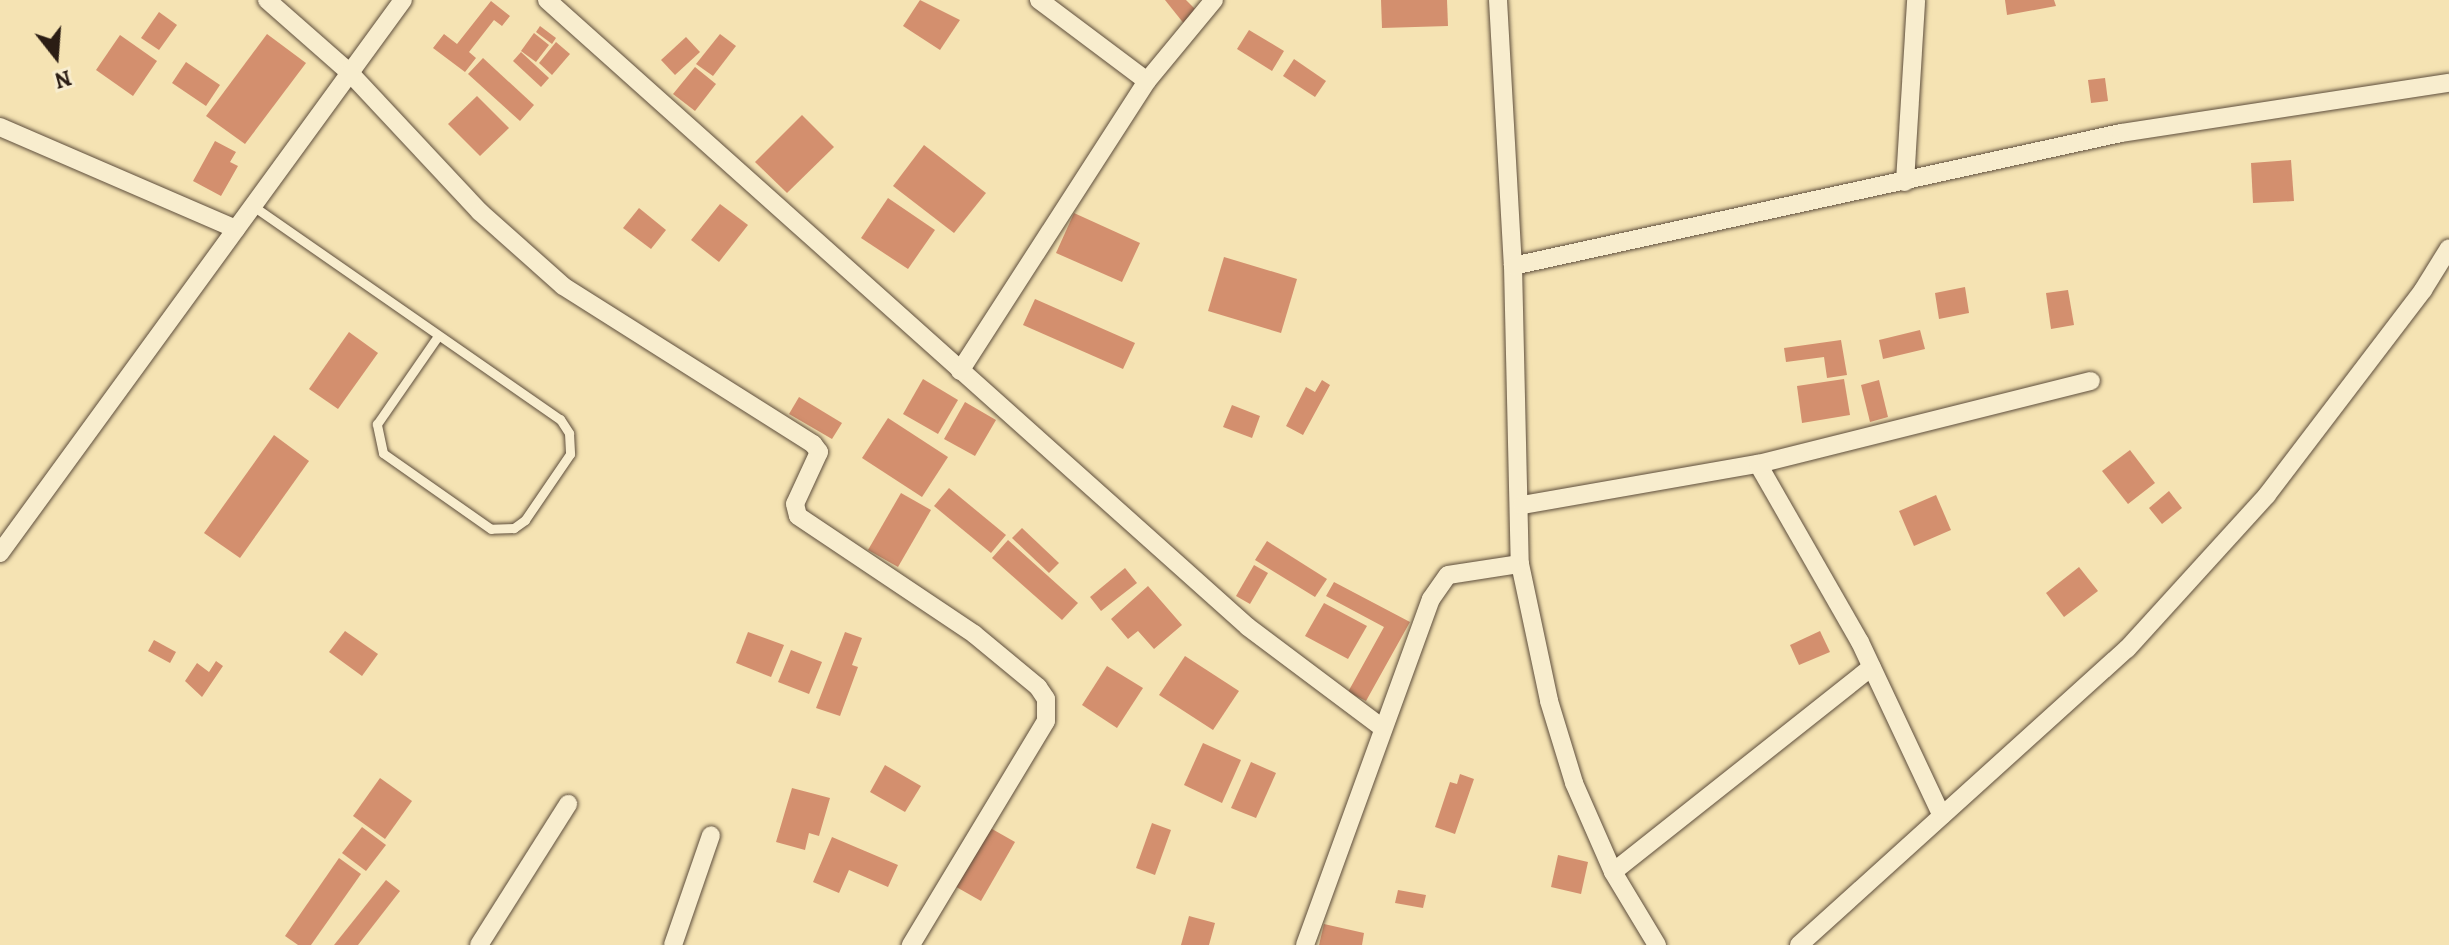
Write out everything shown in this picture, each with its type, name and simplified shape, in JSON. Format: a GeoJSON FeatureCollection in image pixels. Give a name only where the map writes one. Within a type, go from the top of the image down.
{"type":"FeatureCollection","features":[{"type":"Feature","properties":{"kind":"street"},"geometry":{"type":"LineString","coordinates":[[267,0],[350,73],[480,212],[563,286],[813,444],[819,452],[795,504],[798,516],[974,634],[1038,687],[1046,699],[1046,721],[911,945]]}},
{"type":"Feature","properties":{"kind":"street"},"geometry":{"type":"LineString","coordinates":[[0,553],[403,0]]}},
{"type":"Feature","properties":{"kind":"street"},"geometry":{"type":"LineString","coordinates":[[547,0],[1248,627],[1381,727]]}},
{"type":"Feature","properties":{"kind":"street"},"geometry":{"type":"LineString","coordinates":[[1039,0],[1147,81]]}},
{"type":"Feature","properties":{"kind":"street"},"geometry":{"type":"LineString","coordinates":[[960,371],[1147,81],[1214,0]]}},
{"type":"Feature","properties":{"kind":"street"},"geometry":{"type":"LineString","coordinates":[[1498,0],[1513,266],[1522,505],[1520,564],[1549,701],[1574,783],[1613,872],[1657,945]]}},
{"type":"Feature","properties":{"kind":"street"},"geometry":{"type":"LineString","coordinates":[[1905,182],[1916,0]]}},
{"type":"Feature","properties":{"kind":"street"},"geometry":{"type":"LineString","coordinates":[[1513,266],[2121,133],[2449,83]]}},
{"type":"Feature","properties":{"kind":"street"},"geometry":{"type":"LineString","coordinates":[[0,127],[236,229]]}},
{"type":"Feature","properties":{"kind":"street"},"geometry":{"type":"LineString","coordinates":[[1799,945],[2127,649],[2267,495],[2423,290],[2449,248]]}},
{"type":"Feature","properties":{"kind":"street"},"geometry":{"type":"LineString","coordinates":[[1522,505],[1758,464],[2091,381]]}},
{"type":"Feature","properties":{"kind":"street"},"geometry":{"type":"LineString","coordinates":[[1758,464],[1872,667],[1942,816]]}},
{"type":"Feature","properties":{"kind":"street"},"geometry":{"type":"LineString","coordinates":[[1305,945],[1381,727],[1431,599],[1448,575],[1520,564]]}},
{"type":"Feature","properties":{"kind":"street"},"geometry":{"type":"LineString","coordinates":[[1613,872],[1872,667]]}},
{"type":"Feature","properties":{"kind":"street"},"geometry":{"type":"LineString","coordinates":[[479,945],[568,804]]}},
{"type":"Feature","properties":{"kind":"street"},"geometry":{"type":"LineString","coordinates":[[673,945],[711,835]]}},
{"type":"Feature","properties":{"kind":"lane"},"geometry":{"type":"LineString","coordinates":[[253,206],[560,419],[569,433],[570,454],[525,520],[514,528],[491,529],[383,453],[377,424],[438,336]]}},
{"type":"Feature","properties":{"kind":"building"},"geometry":{"type":"Polygon","coordinates":[[[920,0],[960,20],[940,50],[903,26],[920,0]]]}},
{"type":"Feature","properties":{"kind":"building"},"geometry":{"type":"Polygon","coordinates":[[[1165,0],[1186,0],[1198,12],[1185,25],[1165,0]]]}},
{"type":"Feature","properties":{"kind":"building"},"geometry":{"type":"Polygon","coordinates":[[[1381,0],[1447,0],[1448,26],[1382,28],[1381,0]]]}},
{"type":"Feature","properties":{"kind":"building"},"geometry":{"type":"Polygon","coordinates":[[[2005,0],[2054,0],[2056,6],[2007,15],[2005,0]]]}},
{"type":"Feature","properties":{"kind":"building"},"geometry":{"type":"Polygon","coordinates":[[[491,1],[510,16],[502,26],[494,20],[469,52],[476,58],[465,72],[433,48],[444,34],[457,44],[491,1]]]}},
{"type":"Feature","properties":{"kind":"building"},"geometry":{"type":"Polygon","coordinates":[[[159,12],[177,25],[159,50],[141,38],[159,12]]]}},
{"type":"Feature","properties":{"kind":"building"},"geometry":{"type":"Polygon","coordinates":[[[540,26],[556,38],[552,44],[536,32],[540,26]]]}},
{"type":"Feature","properties":{"kind":"building"},"geometry":{"type":"Polygon","coordinates":[[[1249,30],[1284,51],[1272,71],[1237,49],[1249,30]]]}},
{"type":"Feature","properties":{"kind":"building"},"geometry":{"type":"Polygon","coordinates":[[[534,33],[549,45],[536,62],[521,51],[534,33]]]}},
{"type":"Feature","properties":{"kind":"building"},"geometry":{"type":"Polygon","coordinates":[[[267,34],[306,63],[245,144],[206,116],[267,34]]]}},
{"type":"Feature","properties":{"kind":"building"},"geometry":{"type":"Polygon","coordinates":[[[720,34],[736,46],[713,76],[696,64],[720,34]]]}},
{"type":"Feature","properties":{"kind":"building"},"geometry":{"type":"Polygon","coordinates":[[[120,35],[157,61],[133,96],[96,70],[120,35]]]}},
{"type":"Feature","properties":{"kind":"building"},"geometry":{"type":"Polygon","coordinates":[[[686,37],[700,52],[675,75],[661,60],[686,37]]]}},
{"type":"Feature","properties":{"kind":"building"},"geometry":{"type":"Polygon","coordinates":[[[556,42],[570,54],[552,75],[539,63],[556,42]]]}},
{"type":"Feature","properties":{"kind":"building"},"geometry":{"type":"Polygon","coordinates":[[[521,52],[549,78],[541,87],[513,61],[521,52]]]}},
{"type":"Feature","properties":{"kind":"building"},"geometry":{"type":"Polygon","coordinates":[[[483,58],[534,105],[520,121],[468,74],[483,58]]]}},
{"type":"Feature","properties":{"kind":"building"},"geometry":{"type":"Polygon","coordinates":[[[1294,59],[1326,81],[1315,97],[1283,76],[1294,59]]]}},
{"type":"Feature","properties":{"kind":"building"},"geometry":{"type":"Polygon","coordinates":[[[186,62],[220,85],[206,106],[172,83],[186,62]]]}},
{"type":"Feature","properties":{"kind":"building"},"geometry":{"type":"Polygon","coordinates":[[[695,67],[716,84],[695,111],[673,94],[695,67]]]}},
{"type":"Feature","properties":{"kind":"building"},"geometry":{"type":"Polygon","coordinates":[[[2105,78],[2108,101],[2091,103],[2088,80],[2105,78]]]}},
{"type":"Feature","properties":{"kind":"building"},"geometry":{"type":"Polygon","coordinates":[[[477,96],[509,128],[480,156],[448,124],[477,96]]]}},
{"type":"Feature","properties":{"kind":"building"},"geometry":{"type":"Polygon","coordinates":[[[802,115],[834,147],[787,193],[755,162],[802,115]]]}},
{"type":"Feature","properties":{"kind":"building"},"geometry":{"type":"Polygon","coordinates":[[[215,141],[236,152],[230,162],[238,166],[221,196],[193,181],[215,141]]]}},
{"type":"Feature","properties":{"kind":"building"},"geometry":{"type":"Polygon","coordinates":[[[924,145],[986,193],[954,233],[893,186],[924,145]]]}},
{"type":"Feature","properties":{"kind":"building"},"geometry":{"type":"Polygon","coordinates":[[[2291,160],[2294,201],[2253,203],[2251,163],[2291,160]]]}},
{"type":"Feature","properties":{"kind":"building"},"geometry":{"type":"Polygon","coordinates":[[[888,198],[935,230],[908,269],[861,238],[888,198]]]}},
{"type":"Feature","properties":{"kind":"building"},"geometry":{"type":"Polygon","coordinates":[[[720,204],[748,225],[719,262],[691,240],[720,204]]]}},
{"type":"Feature","properties":{"kind":"building"},"geometry":{"type":"Polygon","coordinates":[[[639,208],[666,230],[651,249],[623,228],[639,208]]]}},
{"type":"Feature","properties":{"kind":"building"},"geometry":{"type":"Polygon","coordinates":[[[1074,213],[1140,243],[1122,282],[1056,253],[1074,213]]]}},
{"type":"Feature","properties":{"kind":"building"},"geometry":{"type":"Polygon","coordinates":[[[1224,257],[1297,279],[1281,333],[1208,311],[1224,257]]]}},
{"type":"Feature","properties":{"kind":"building"},"geometry":{"type":"Polygon","coordinates":[[[1965,287],[1969,313],[1939,319],[1935,293],[1965,287]]]}},
{"type":"Feature","properties":{"kind":"building"},"geometry":{"type":"Polygon","coordinates":[[[2068,290],[2074,325],[2051,329],[2046,293],[2068,290]]]}},
{"type":"Feature","properties":{"kind":"building"},"geometry":{"type":"Polygon","coordinates":[[[1035,299],[1135,343],[1123,369],[1023,325],[1035,299]]]}},
{"type":"Feature","properties":{"kind":"building"},"geometry":{"type":"Polygon","coordinates":[[[1920,330],[1925,349],[1883,359],[1879,340],[1920,330]]]}},
{"type":"Feature","properties":{"kind":"building"},"geometry":{"type":"Polygon","coordinates":[[[349,332],[378,353],[338,409],[309,389],[349,332]]]}},
{"type":"Feature","properties":{"kind":"building"},"geometry":{"type":"Polygon","coordinates":[[[1841,340],[1847,375],[1827,378],[1824,357],[1786,362],[1784,348],[1841,340]]]}},
{"type":"Feature","properties":{"kind":"building"},"geometry":{"type":"Polygon","coordinates":[[[923,379],[958,400],[938,434],[903,414],[923,379]]]}},
{"type":"Feature","properties":{"kind":"building"},"geometry":{"type":"Polygon","coordinates":[[[1844,379],[1850,415],[1802,423],[1797,386],[1844,379]]]}},
{"type":"Feature","properties":{"kind":"building"},"geometry":{"type":"Polygon","coordinates":[[[1322,380],[1330,385],[1303,435],[1286,426],[1306,387],[1315,392],[1322,380]]]}},
{"type":"Feature","properties":{"kind":"building"},"geometry":{"type":"Polygon","coordinates":[[[1879,380],[1888,417],[1870,422],[1861,385],[1879,380]]]}},
{"type":"Feature","properties":{"kind":"building"},"geometry":{"type":"Polygon","coordinates":[[[799,397],[842,423],[832,439],[789,414],[799,397]]]}},
{"type":"Feature","properties":{"kind":"building"},"geometry":{"type":"Polygon","coordinates":[[[965,402],[996,420],[975,456],[944,439],[965,402]]]}},
{"type":"Feature","properties":{"kind":"building"},"geometry":{"type":"Polygon","coordinates":[[[1232,405],[1260,416],[1252,438],[1223,427],[1232,405]]]}},
{"type":"Feature","properties":{"kind":"building"},"geometry":{"type":"Polygon","coordinates":[[[888,418],[948,457],[922,497],[862,458],[888,418]]]}},
{"type":"Feature","properties":{"kind":"building"},"geometry":{"type":"Polygon","coordinates":[[[274,435],[309,461],[240,558],[204,533],[274,435]]]}},
{"type":"Feature","properties":{"kind":"building"},"geometry":{"type":"Polygon","coordinates":[[[2130,450],[2155,483],[2128,504],[2102,471],[2130,450]]]}},
{"type":"Feature","properties":{"kind":"building"},"geometry":{"type":"Polygon","coordinates":[[[949,488],[1006,535],[991,553],[934,506],[949,488]]]}},
{"type":"Feature","properties":{"kind":"building"},"geometry":{"type":"Polygon","coordinates":[[[2169,491],[2182,508],[2162,524],[2149,508],[2169,491]]]}},
{"type":"Feature","properties":{"kind":"building"},"geometry":{"type":"Polygon","coordinates":[[[901,493],[931,510],[898,567],[868,550],[901,493]]]}},
{"type":"Feature","properties":{"kind":"building"},"geometry":{"type":"Polygon","coordinates":[[[1936,495],[1951,530],[1914,546],[1899,511],[1936,495]]]}},
{"type":"Feature","properties":{"kind":"building"},"geometry":{"type":"Polygon","coordinates":[[[1022,528],[1059,563],[1049,573],[1012,538],[1022,528]]]}},
{"type":"Feature","properties":{"kind":"building"},"geometry":{"type":"Polygon","coordinates":[[[1008,540],[1078,603],[1062,620],[992,558],[1008,540]]]}},
{"type":"Feature","properties":{"kind":"building"},"geometry":{"type":"Polygon","coordinates":[[[1267,541],[1327,579],[1315,597],[1255,560],[1267,541]]]}},
{"type":"Feature","properties":{"kind":"building"},"geometry":{"type":"Polygon","coordinates":[[[1254,565],[1268,573],[1250,604],[1236,596],[1254,565]]]}},
{"type":"Feature","properties":{"kind":"building"},"geometry":{"type":"Polygon","coordinates":[[[2079,567],[2098,591],[2064,617],[2046,593],[2079,567]]]}},
{"type":"Feature","properties":{"kind":"building"},"geometry":{"type":"Polygon","coordinates":[[[1125,568],[1137,583],[1101,611],[1090,597],[1125,568]]]}},
{"type":"Feature","properties":{"kind":"building"},"geometry":{"type":"Polygon","coordinates":[[[1334,582],[1410,622],[1366,701],[1348,692],[1384,627],[1326,596],[1334,582]]]}},
{"type":"Feature","properties":{"kind":"building"},"geometry":{"type":"Polygon","coordinates":[[[1148,586],[1182,625],[1154,649],[1138,631],[1128,639],[1111,619],[1148,586]]]}},
{"type":"Feature","properties":{"kind":"building"},"geometry":{"type":"Polygon","coordinates":[[[1324,603],[1367,626],[1348,659],[1305,636],[1324,603]]]}},
{"type":"Feature","properties":{"kind":"building"},"geometry":{"type":"Polygon","coordinates":[[[345,631],[378,654],[362,676],[329,652],[345,631]]]}},
{"type":"Feature","properties":{"kind":"building"},"geometry":{"type":"Polygon","coordinates":[[[1820,631],[1830,652],[1799,665],[1790,645],[1820,631]]]}},
{"type":"Feature","properties":{"kind":"building"},"geometry":{"type":"Polygon","coordinates":[[[748,632],[784,645],[771,677],[736,663],[748,632]]]}},
{"type":"Feature","properties":{"kind":"building"},"geometry":{"type":"Polygon","coordinates":[[[845,632],[862,638],[852,665],[858,667],[840,716],[816,708],[845,632]]]}},
{"type":"Feature","properties":{"kind":"building"},"geometry":{"type":"Polygon","coordinates":[[[154,640],[176,652],[170,663],[148,651],[154,640]]]}},
{"type":"Feature","properties":{"kind":"building"},"geometry":{"type":"Polygon","coordinates":[[[791,650],[822,662],[809,694],[778,682],[791,650]]]}},
{"type":"Feature","properties":{"kind":"building"},"geometry":{"type":"Polygon","coordinates":[[[1185,656],[1239,691],[1213,730],[1159,695],[1185,656]]]}},
{"type":"Feature","properties":{"kind":"building"},"geometry":{"type":"Polygon","coordinates":[[[216,661],[223,666],[202,697],[185,681],[197,663],[209,672],[216,661]]]}},
{"type":"Feature","properties":{"kind":"building"},"geometry":{"type":"Polygon","coordinates":[[[1107,666],[1143,688],[1117,728],[1082,705],[1107,666]]]}},
{"type":"Feature","properties":{"kind":"building"},"geometry":{"type":"Polygon","coordinates":[[[1203,743],[1241,760],[1222,803],[1184,785],[1203,743]]]}},
{"type":"Feature","properties":{"kind":"building"},"geometry":{"type":"Polygon","coordinates":[[[1251,762],[1276,773],[1256,818],[1231,808],[1251,762]]]}},
{"type":"Feature","properties":{"kind":"building"},"geometry":{"type":"Polygon","coordinates":[[[885,765],[921,786],[905,812],[870,792],[885,765]]]}},
{"type":"Feature","properties":{"kind":"building"},"geometry":{"type":"Polygon","coordinates":[[[1460,774],[1474,779],[1455,834],[1435,827],[1450,782],[1457,784],[1460,774]]]}},
{"type":"Feature","properties":{"kind":"building"},"geometry":{"type":"Polygon","coordinates":[[[380,778],[412,801],[385,839],[353,816],[380,778]]]}},
{"type":"Feature","properties":{"kind":"building"},"geometry":{"type":"Polygon","coordinates":[[[792,788],[830,798],[819,836],[809,833],[805,850],[776,842],[792,788]]]}},
{"type":"Feature","properties":{"kind":"building"},"geometry":{"type":"Polygon","coordinates":[[[978,821],[1015,842],[981,901],[944,880],[978,821]]]}},
{"type":"Feature","properties":{"kind":"building"},"geometry":{"type":"Polygon","coordinates":[[[1152,823],[1171,830],[1155,875],[1136,868],[1152,823]]]}},
{"type":"Feature","properties":{"kind":"building"},"geometry":{"type":"Polygon","coordinates":[[[362,827],[386,845],[366,871],[342,853],[362,827]]]}},
{"type":"Feature","properties":{"kind":"building"},"geometry":{"type":"Polygon","coordinates":[[[832,837],[898,865],[888,887],[849,870],[839,893],[813,882],[832,837]]]}},
{"type":"Feature","properties":{"kind":"building"},"geometry":{"type":"Polygon","coordinates":[[[1558,855],[1588,862],[1581,894],[1551,887],[1558,855]]]}},
{"type":"Feature","properties":{"kind":"building"},"geometry":{"type":"Polygon","coordinates":[[[339,858],[361,874],[311,945],[298,945],[285,936],[339,858]]]}},
{"type":"Feature","properties":{"kind":"building"},"geometry":{"type":"Polygon","coordinates":[[[386,880],[400,891],[358,945],[334,945],[386,880]]]}},
{"type":"Feature","properties":{"kind":"building"},"geometry":{"type":"Polygon","coordinates":[[[1398,890],[1426,895],[1423,908],[1395,903],[1398,890]]]}},
{"type":"Feature","properties":{"kind":"building"},"geometry":{"type":"Polygon","coordinates":[[[1189,916],[1215,923],[1209,945],[1181,945],[1189,916]]]}},
{"type":"Feature","properties":{"kind":"building"},"geometry":{"type":"Polygon","coordinates":[[[1324,924],[1364,933],[1362,945],[1319,945],[1324,924]]]}}]}
